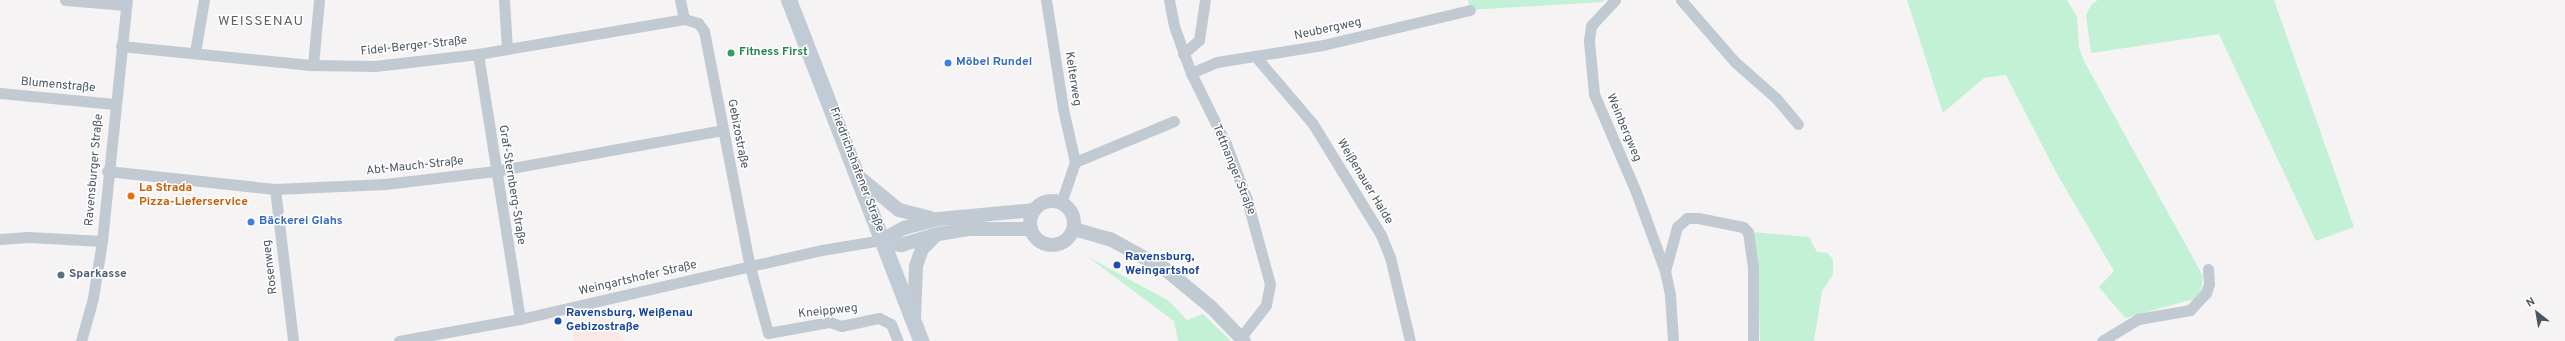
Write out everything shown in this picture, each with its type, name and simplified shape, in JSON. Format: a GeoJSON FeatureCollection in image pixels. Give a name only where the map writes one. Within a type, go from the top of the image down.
{"type":"FeatureCollection","features":[{"type":"Feature","properties":{"kind":"main road","name":"Friedrichshafener Straße"},"geometry":{"type":"LineString","coordinates":[[789,0],[860,178],[921,341]]}},
{"type":"Feature","properties":{"kind":"street"},"geometry":{"type":"LineString","coordinates":[[65,0],[126,3]]}},
{"type":"Feature","properties":{"kind":"street"},"geometry":{"type":"LineString","coordinates":[[195,52],[204,0]]}},
{"type":"Feature","properties":{"kind":"street"},"geometry":{"type":"LineString","coordinates":[[313,65],[319,0]]}},
{"type":"Feature","properties":{"kind":"street"},"geometry":{"type":"LineString","coordinates":[[504,0],[507,49]]}},
{"type":"Feature","properties":{"kind":"street"},"geometry":{"type":"LineString","coordinates":[[680,0],[684,19]]}},
{"type":"Feature","properties":{"kind":"street","name":"Kelterweg"},"geometry":{"type":"LineString","coordinates":[[1046,0],[1063,109],[1075,162]]}},
{"type":"Feature","properties":{"kind":"street","name":"Tettnanger Straße"},"geometry":{"type":"LineString","coordinates":[[1074,229],[1110,238],[1143,255],[1187,285],[1243,339],[1266,305],[1270,284],[1247,200],[1226,144],[1183,54],[1169,0]]}},
{"type":"Feature","properties":{"kind":"street"},"geometry":{"type":"LineString","coordinates":[[1183,54],[1199,40],[1206,0]]}},
{"type":"Feature","properties":{"kind":"street"},"geometry":{"type":"LineString","coordinates":[[1681,0],[1735,62],[1776,98],[1798,124]]}},
{"type":"Feature","properties":{"kind":"street","name":"Weinbergweg"},"geometry":{"type":"LineString","coordinates":[[1611,1],[1591,26],[1589,41],[1594,94],[1636,192],[1665,271],[1670,296],[1673,341]]}},
{"type":"Feature","properties":{"kind":"street","name":"Ravensburger Straße"},"geometry":{"type":"LineString","coordinates":[[81,341],[93,298],[102,241],[107,172],[126,3]]}},
{"type":"Feature","properties":{"kind":"street","name":"Neubergweg"},"geometry":{"type":"LineString","coordinates":[[1191,73],[1217,62],[1256,58],[1470,10]]}},
{"type":"Feature","properties":{"kind":"street","name":"Fidel-Berger-Straße"},"geometry":{"type":"LineString","coordinates":[[121,46],[195,52],[313,65],[375,66],[478,54],[684,19]]}},
{"type":"Feature","properties":{"kind":"street","name":"Gebizostraße"},"geometry":{"type":"LineString","coordinates":[[684,19],[698,23],[704,31],[722,130],[750,267]]}},
{"type":"Feature","properties":{"kind":"street","name":"Graf-Sternberg-Straße"},"geometry":{"type":"LineString","coordinates":[[478,54],[495,171],[520,319]]}},
{"type":"Feature","properties":{"kind":"street","name":"Weißenauer Halde"},"geometry":{"type":"LineString","coordinates":[[1256,58],[1313,124],[1381,235],[1390,257],[1410,341]]}},
{"type":"Feature","properties":{"kind":"street","name":"Blumenstraße"},"geometry":{"type":"LineString","coordinates":[[0,93],[114,104]]}},
{"type":"Feature","properties":{"kind":"street"},"geometry":{"type":"LineString","coordinates":[[1061,203],[1075,162],[1174,121]]}},
{"type":"Feature","properties":{"kind":"street","name":"Abt-Mauch-Straße"},"geometry":{"type":"LineString","coordinates":[[107,172],[275,189],[385,184],[495,171],[722,130]]}},
{"type":"Feature","properties":{"kind":"street"},"geometry":{"type":"LineString","coordinates":[[860,178],[899,210],[914,216],[938,219]]}},
{"type":"Feature","properties":{"kind":"street","name":"Rosenweg"},"geometry":{"type":"LineString","coordinates":[[275,189],[293,341]]}},
{"type":"Feature","properties":{"kind":"street"},"geometry":{"type":"LineString","coordinates":[[882,240],[904,228],[938,219],[1035,210],[1050,202],[1061,203],[1071,211],[1074,229],[1065,242],[1050,245],[1038,240],[1031,229],[1030,222],[1035,210]]}},
{"type":"Feature","properties":{"kind":"street","name":"Weinbergweg"},"geometry":{"type":"LineString","coordinates":[[1665,271],[1677,227],[1687,218],[1698,218],[1743,227],[1748,232],[1753,266],[1754,341]]}},
{"type":"Feature","properties":{"kind":"street"},"geometry":{"type":"LineString","coordinates":[[882,240],[901,245],[938,234],[1008,227],[1031,229]]}},
{"type":"Feature","properties":{"kind":"street"},"geometry":{"type":"LineString","coordinates":[[914,323],[916,266],[922,249],[938,234]]}},
{"type":"Feature","properties":{"kind":"street"},"geometry":{"type":"LineString","coordinates":[[0,239],[28,237],[102,241]]}},
{"type":"Feature","properties":{"kind":"street","name":"Weingartshofer Straße"},"geometry":{"type":"LineString","coordinates":[[400,341],[520,319],[845,245],[882,240]]}},
{"type":"Feature","properties":{"kind":"street","name":"Kneippweg"},"geometry":{"type":"LineString","coordinates":[[750,267],[768,333],[830,322],[840,326],[879,318],[891,324],[898,341]]}},
{"type":"Feature","properties":{"kind":"street"},"geometry":{"type":"LineString","coordinates":[[2102,341],[2138,319],[2190,310],[2208,289],[2210,278],[2208,269]]}},
{"type":"Feature","properties":{"kind":"shaded area"},"geometry":{"type":"Polygon","coordinates":[[[607,319],[625,341],[573,341],[574,326],[607,319]]]}},
{"type":"Feature","properties":{"kind":"green space"},"geometry":{"type":"Polygon","coordinates":[[[1468,0],[1605,0],[1602,2],[1470,10],[1468,0]]]}},
{"type":"Feature","properties":{"kind":"green space"},"geometry":{"type":"Polygon","coordinates":[[[1907,0],[2067,0],[2077,17],[2079,48],[2084,61],[2203,276],[2201,291],[2194,299],[2125,318],[2099,287],[2114,271],[2057,174],[2006,75],[1984,78],[1943,113],[1907,0]]]}},
{"type":"Feature","properties":{"kind":"green space"},"geometry":{"type":"Polygon","coordinates":[[[2098,0],[2274,0],[2354,227],[2316,241],[2219,34],[2091,53],[2086,15],[2092,4],[2098,0]]]}},
{"type":"Feature","properties":{"kind":"green space"},"geometry":{"type":"Polygon","coordinates":[[[1753,232],[1809,237],[1817,252],[1828,253],[1833,260],[1833,275],[1822,291],[1814,341],[1760,341],[1758,271],[1753,232]]]}},
{"type":"Feature","properties":{"kind":"green space"},"geometry":{"type":"Polygon","coordinates":[[[1088,257],[1169,301],[1187,320],[1203,314],[1231,341],[1178,341],[1174,321],[1088,257]]]}},
{"type":"Feature","properties":{"kind":"place","name":"Fitness First"},"geometry":{"type":"Point","coordinates":[731,53]}},
{"type":"Feature","properties":{"kind":"place","name":"Möbel Rundel"},"geometry":{"type":"Point","coordinates":[948,63]}},
{"type":"Feature","properties":{"kind":"place","name":"La Strada Pizza-Lieferservice"},"geometry":{"type":"Point","coordinates":[131,196]}},
{"type":"Feature","properties":{"kind":"place","name":"Bäckerei Glahs"},"geometry":{"type":"Point","coordinates":[251,222]}},
{"type":"Feature","properties":{"kind":"place","name":"Ravensburg, Weingartshof"},"geometry":{"type":"Point","coordinates":[1117,265]}},
{"type":"Feature","properties":{"kind":"place","name":"Sparkasse"},"geometry":{"type":"Point","coordinates":[61,275]}},
{"type":"Feature","properties":{"kind":"place","name":"Ravensburg, Weißenau Gebizostraße"},"geometry":{"type":"Point","coordinates":[558,321]}},
{"type":"Feature","properties":{"kind":"district","name":"WEISSENAU"},"geometry":{"type":"Point","coordinates":[261,22]}}]}
